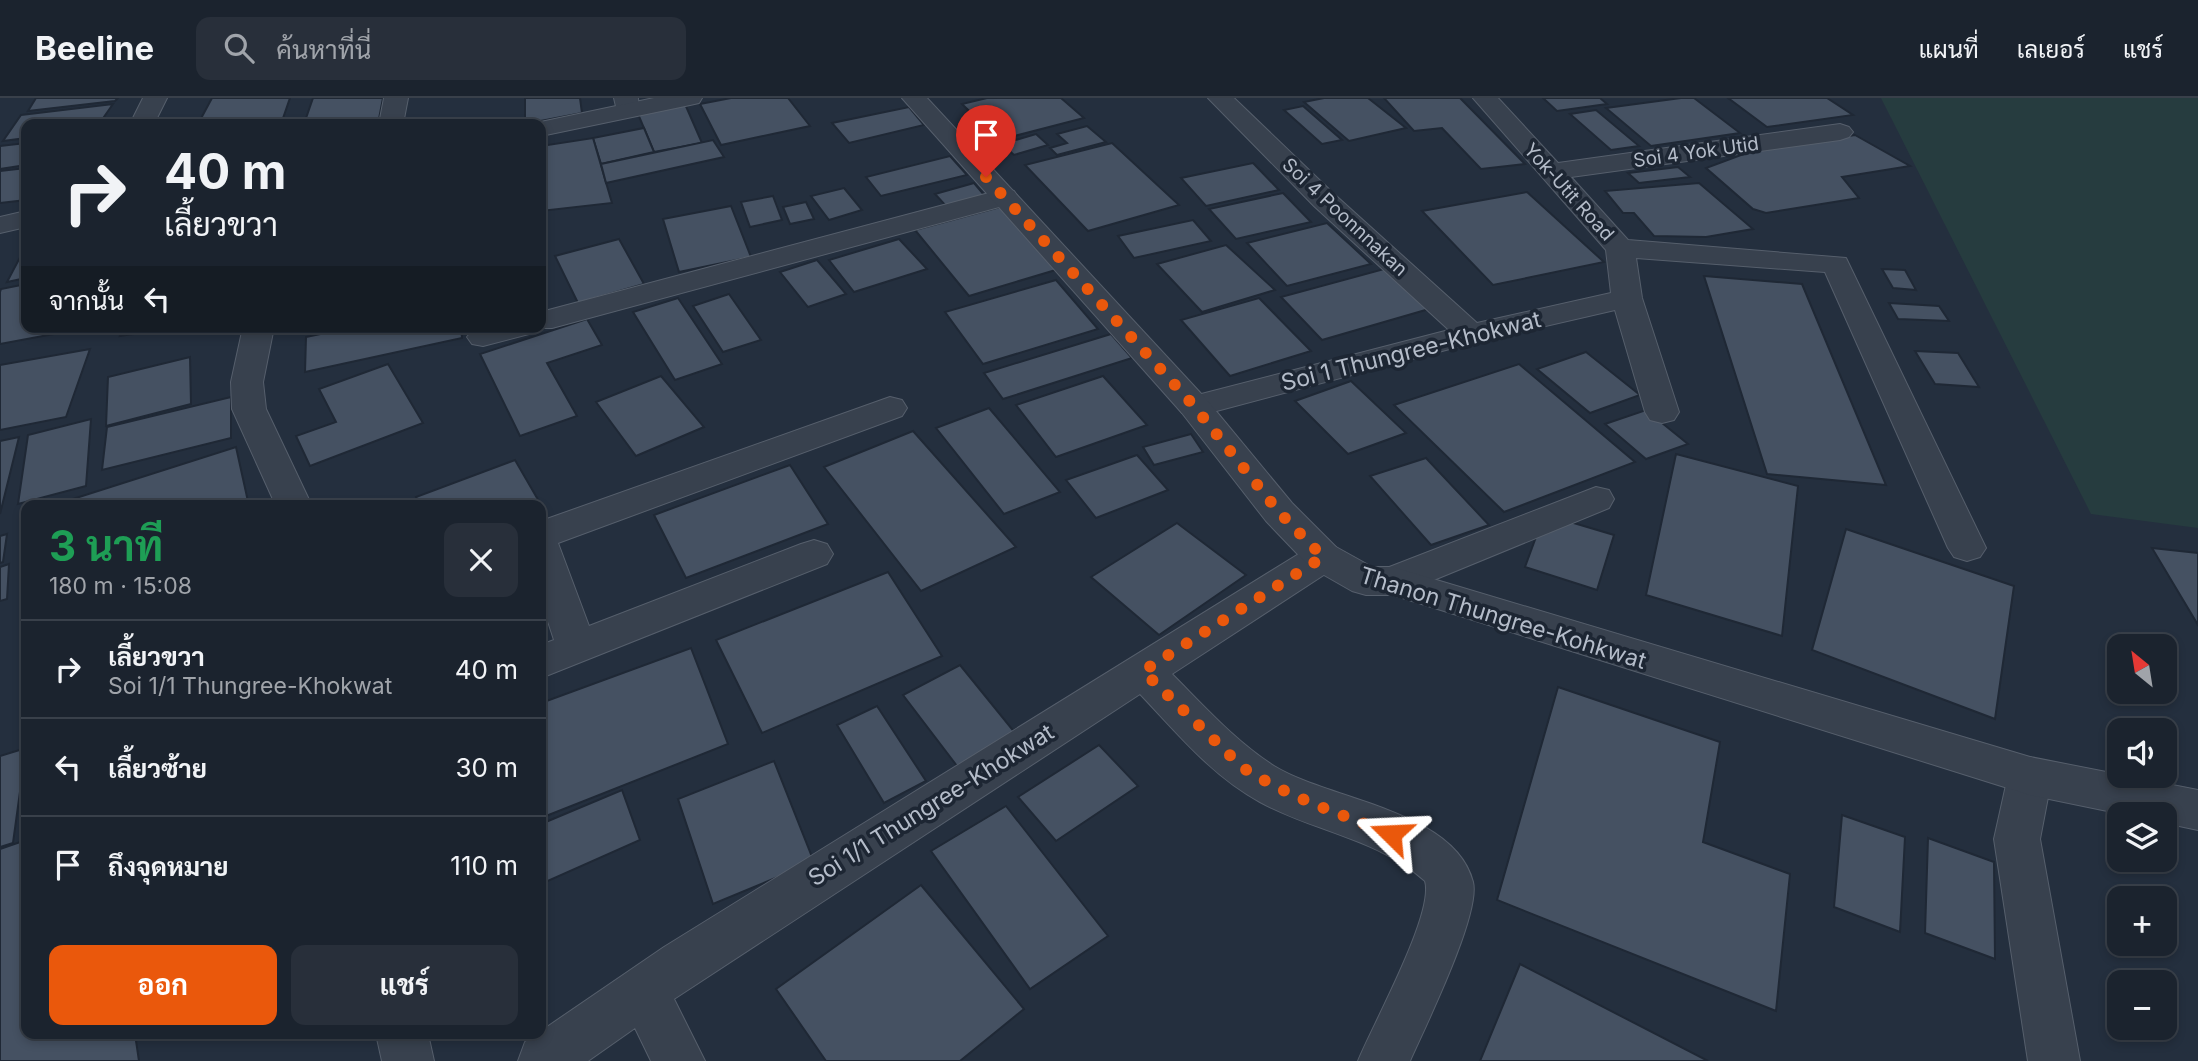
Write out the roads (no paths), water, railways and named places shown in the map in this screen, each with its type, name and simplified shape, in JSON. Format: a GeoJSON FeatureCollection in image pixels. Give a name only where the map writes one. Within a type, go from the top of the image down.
{"type":"FeatureCollection","features":[{"type":"Feature","properties":{"kind":"street"},"geometry":{"type":"LineString","coordinates":[[144,119],[155,98]]}},
{"type":"Feature","properties":{"kind":"street"},"geometry":{"type":"LineString","coordinates":[[392,119],[396,98]]}},
{"type":"Feature","properties":{"kind":"street"},"geometry":{"type":"LineString","coordinates":[[546,127],[626,104],[690,98]]}},
{"type":"Feature","properties":{"kind":"street","name":"Thanon Thungree-Kohkwat"},"geometry":{"type":"LineString","coordinates":[[914,98],[1194,406],[1279,512],[1323,557],[1366,581],[1393,581],[2030,776],[2198,810]]}},
{"type":"Feature","properties":{"kind":"street","name":"Soi 4 Poonnnakan"},"geometry":{"type":"LineString","coordinates":[[1220,98],[1324,200],[1471,334]]}},
{"type":"Feature","properties":{"kind":"street","name":"Yok-Utit Road"},"geometry":{"type":"LineString","coordinates":[[1485,98],[1620,248],[1628,298],[1662,412]]}},
{"type":"Feature","properties":{"kind":"street","name":"Soi 4 Yok Utid"},"geometry":{"type":"LineString","coordinates":[[1552,172],[1840,132]]}},
{"type":"Feature","properties":{"kind":"street"},"geometry":{"type":"LineString","coordinates":[[546,320],[1004,197]]}},
{"type":"Feature","properties":{"kind":"street"},"geometry":{"type":"LineString","coordinates":[[0,225],[21,220]]}},
{"type":"Feature","properties":{"kind":"street"},"geometry":{"type":"LineString","coordinates":[[1620,248],[1836,264],[1967,548]]}},
{"type":"Feature","properties":{"kind":"street","name":"Soi 1 Thungree-Khokwat"},"geometry":{"type":"LineString","coordinates":[[1194,406],[1471,334],[1628,298]]}},
{"type":"Feature","properties":{"kind":"street"},"geometry":{"type":"LineString","coordinates":[[258,333],[247,382],[249,409],[291,500]]}},
{"type":"Feature","properties":{"kind":"street"},"geometry":{"type":"LineString","coordinates":[[483,337],[497,333]]}},
{"type":"Feature","properties":{"kind":"street"},"geometry":{"type":"LineString","coordinates":[[546,533],[890,408]]}},
{"type":"Feature","properties":{"kind":"street"},"geometry":{"type":"LineString","coordinates":[[1393,581],[1596,499]]}},
{"type":"Feature","properties":{"kind":"street"},"geometry":{"type":"LineString","coordinates":[[546,660],[814,554]]}},
{"type":"Feature","properties":{"kind":"street","name":"Soi 1/1 Thungree-Khokwat"},"geometry":{"type":"LineString","coordinates":[[544,1061],[643,991],[1323,557]]}},
{"type":"Feature","properties":{"kind":"street"},"geometry":{"type":"LineString","coordinates":[[546,559],[577,648]]}},
{"type":"Feature","properties":{"kind":"street"},"geometry":{"type":"LineString","coordinates":[[1143,671],[1242,767],[1277,790],[1391,834],[1442,863],[1451,885],[1447,914],[1384,1061]]}},
{"type":"Feature","properties":{"kind":"street"},"geometry":{"type":"LineString","coordinates":[[2030,776],[2017,839],[2054,1061]]}},
{"type":"Feature","properties":{"kind":"street"},"geometry":{"type":"LineString","coordinates":[[643,991],[679,1061]]}},
{"type":"Feature","properties":{"kind":"street"},"geometry":{"type":"LineString","coordinates":[[403,1039],[408,1061]]}}]}
